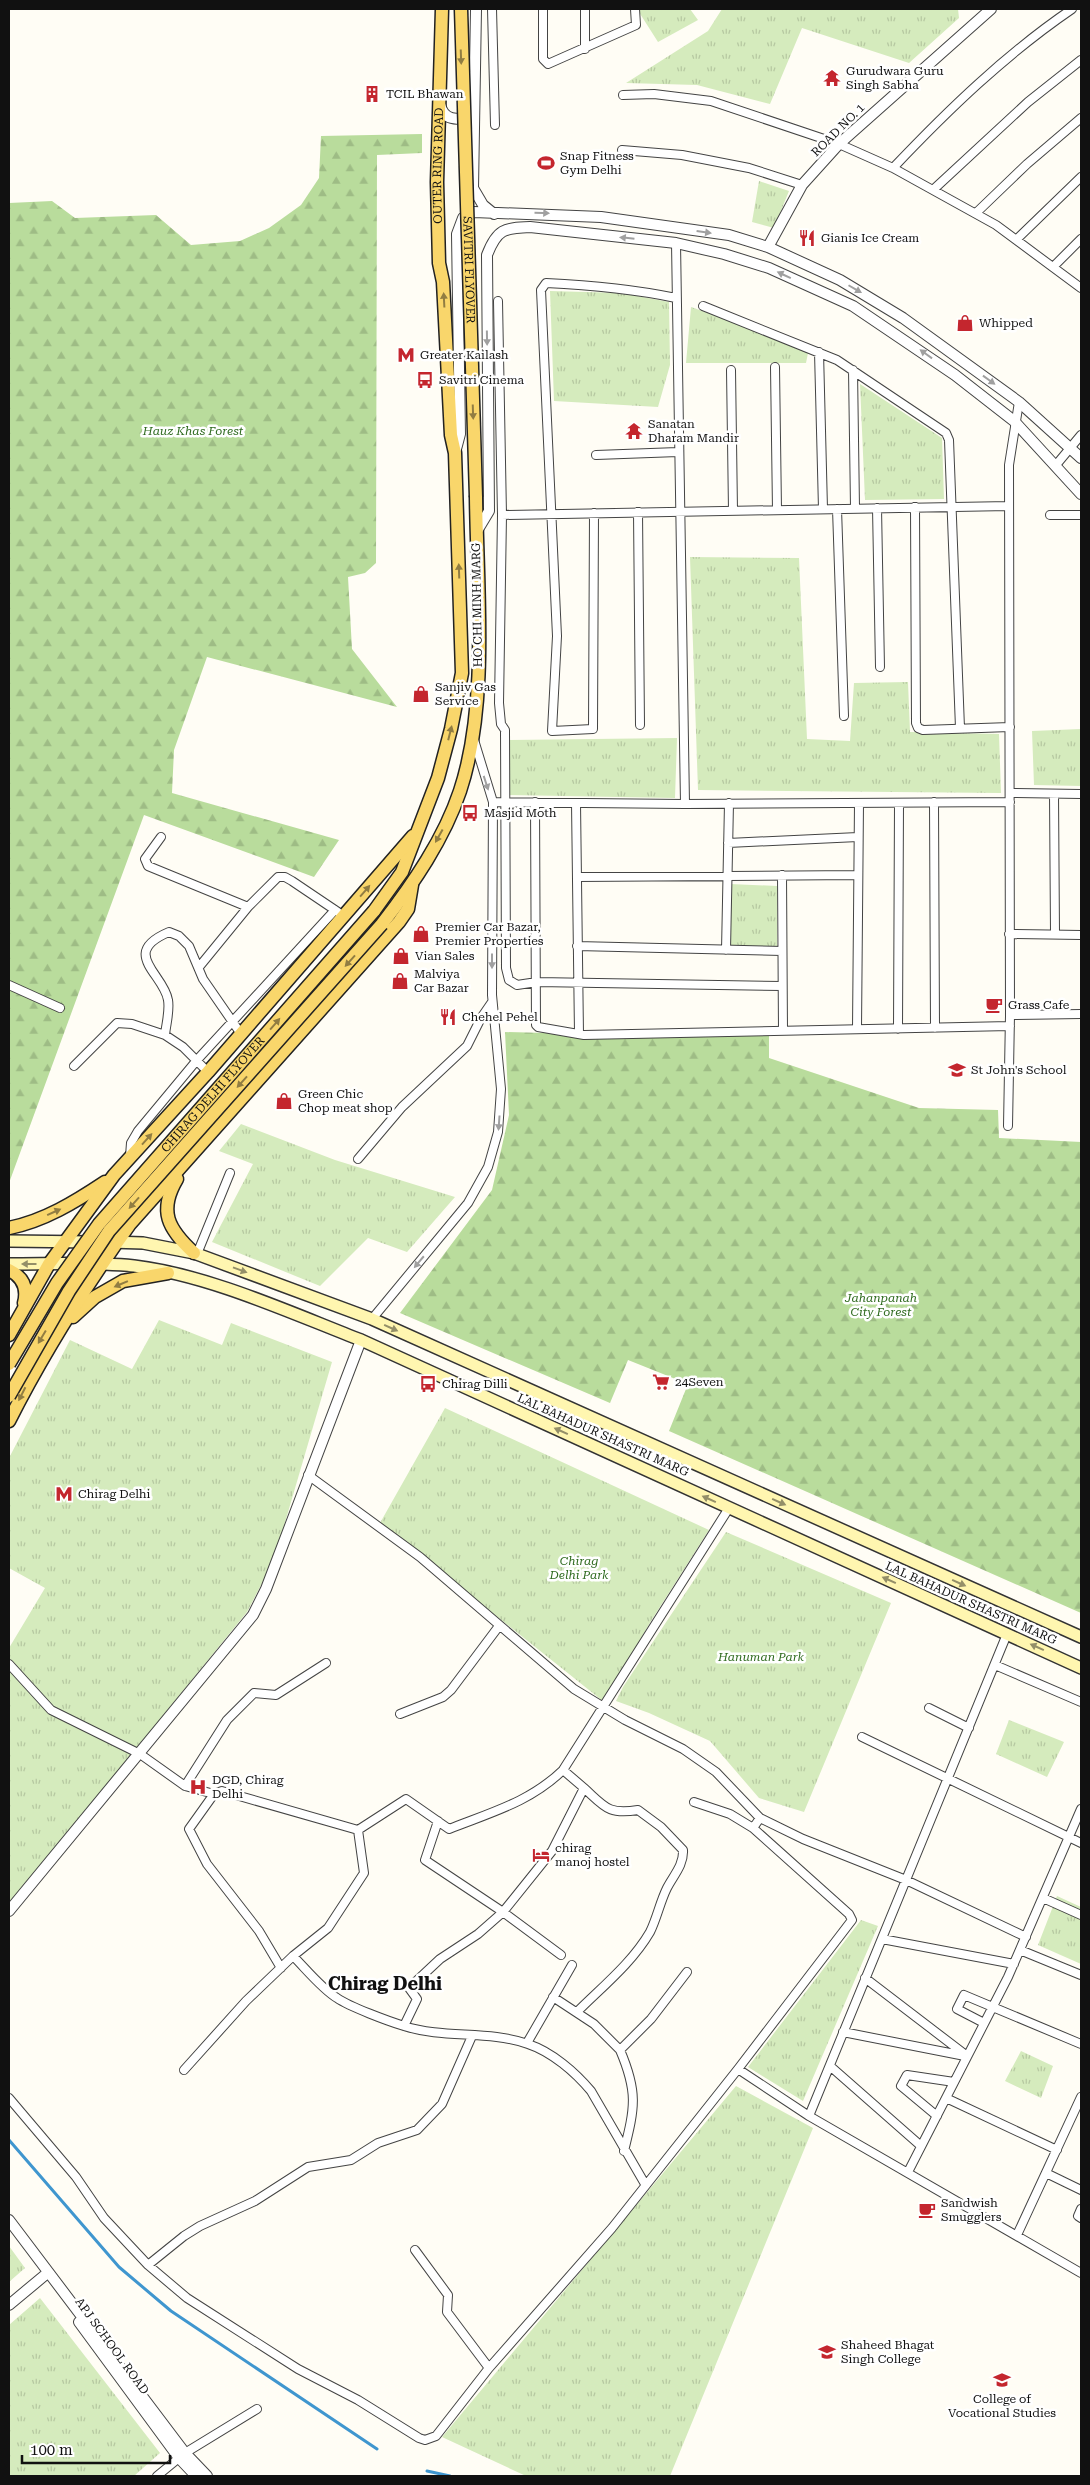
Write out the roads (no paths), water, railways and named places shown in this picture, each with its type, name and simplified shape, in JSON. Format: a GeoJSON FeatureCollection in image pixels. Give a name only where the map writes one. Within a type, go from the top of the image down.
{"type":"FeatureCollection","features":[{"type":"Feature","properties":{"kind":"main road","name":"OUTER RING ROAD"},"geometry":{"type":"LineString","coordinates":[[439,263],[437,182],[442,9]]}},
{"type":"Feature","properties":{"kind":"main road","name":"SAVITRI FLYOVER"},"geometry":{"type":"LineString","coordinates":[[461,9],[477,531]]}},
{"type":"Feature","properties":{"kind":"main road","name":"HO CHI MINH MARG"},"geometry":{"type":"LineString","coordinates":[[419,829],[440,770],[451,729],[462,673],[455,453],[450,435],[443,282],[439,263]]}},
{"type":"Feature","properties":{"kind":"main road","name":"HO CHI MINH MARG"},"geometry":{"type":"LineString","coordinates":[[412,885],[451,814],[460,790],[473,736],[478,666],[477,531]]}},
{"type":"Feature","properties":{"kind":"main road","name":"CHIRAG DELHI FLYOVER"},"geometry":{"type":"LineString","coordinates":[[9,1364],[57,1283],[99,1224],[374,911],[402,872],[419,829]]}},
{"type":"Feature","properties":{"kind":"main road"},"geometry":{"type":"LineString","coordinates":[[9,1335],[49,1264],[114,1175],[208,1073],[339,913],[419,829]]}},
{"type":"Feature","properties":{"kind":"main road","name":"CHIRAG DELHI FLYOVER"},"geometry":{"type":"LineString","coordinates":[[9,1396],[69,1291],[109,1231],[382,924],[412,885]]}},
{"type":"Feature","properties":{"kind":"main road"},"geometry":{"type":"LineString","coordinates":[[9,1421],[37,1366],[117,1242],[237,1102],[399,922],[408,909],[412,885]]}},
{"type":"Feature","properties":{"kind":"main road"},"geometry":{"type":"LineString","coordinates":[[208,1073],[202,1081],[201,1091],[208,1104],[221,1109],[228,1108],[237,1102]]}},
{"type":"Feature","properties":{"kind":"main road"},"geometry":{"type":"LineString","coordinates":[[191,1155],[170,1191],[166,1208],[168,1222],[174,1234],[195,1253]]}},
{"type":"Feature","properties":{"kind":"main road"},"geometry":{"type":"LineString","coordinates":[[9,1228],[24,1225],[73,1204],[114,1175]]}},
{"type":"Feature","properties":{"kind":"main road","name":"LAL BAHADUR SHASTRI MARG"},"geometry":{"type":"LineString","coordinates":[[9,1241],[143,1243],[195,1253],[372,1319],[1081,1638]]}},
{"type":"Feature","properties":{"kind":"main road","name":"LAL BAHADUR SHASTRI MARG"},"geometry":{"type":"LineString","coordinates":[[9,1264],[134,1266],[168,1273],[243,1294],[361,1340],[1081,1668]]}},
{"type":"Feature","properties":{"kind":"main road"},"geometry":{"type":"LineString","coordinates":[[9,1270],[17,1274],[24,1282],[27,1294],[22,1311]]}},
{"type":"Feature","properties":{"kind":"main road"},"geometry":{"type":"LineString","coordinates":[[60,1330],[95,1297],[123,1281],[168,1273]]}},
{"type":"Feature","properties":{"kind":"street"},"geometry":{"type":"LineString","coordinates":[[476,9],[473,188],[483,205],[494,214],[540,213],[601,217],[730,235],[768,247],[840,280],[903,318],[1019,402],[1071,446],[1081,458]]}},
{"type":"Feature","properties":{"kind":"street"},"geometry":{"type":"LineString","coordinates":[[492,9],[495,125]]}},
{"type":"Feature","properties":{"kind":"street"},"geometry":{"type":"LineString","coordinates":[[543,9],[543,59],[548,64],[636,25],[635,9]]}},
{"type":"Feature","properties":{"kind":"street"},"geometry":{"type":"LineString","coordinates":[[585,9],[585,49]]}},
{"type":"Feature","properties":{"kind":"street"},"geometry":{"type":"LineString","coordinates":[[893,168],[968,92],[1050,24],[1072,9]]}},
{"type":"Feature","properties":{"kind":"street","name":"ROAD NO. 1"},"geometry":{"type":"LineString","coordinates":[[768,247],[802,185],[839,144],[986,11]]}},
{"type":"Feature","properties":{"kind":"street"},"geometry":{"type":"LineString","coordinates":[[934,189],[1028,102],[1081,60]]}},
{"type":"Feature","properties":{"kind":"street"},"geometry":{"type":"LineString","coordinates":[[623,95],[654,94],[711,100],[839,144],[893,168],[976,213],[1017,239],[1081,288]]}},
{"type":"Feature","properties":{"kind":"street"},"geometry":{"type":"LineString","coordinates":[[439,102],[441,110],[455,120],[463,119],[470,114],[474,106]]}},
{"type":"Feature","properties":{"kind":"street"},"geometry":{"type":"LineString","coordinates":[[976,213],[1002,186],[1081,118]]}},
{"type":"Feature","properties":{"kind":"street"},"geometry":{"type":"LineString","coordinates":[[622,150],[682,155],[749,168],[802,185]]}},
{"type":"Feature","properties":{"kind":"street"},"geometry":{"type":"LineString","coordinates":[[1017,239],[1081,176]]}},
{"type":"Feature","properties":{"kind":"street","name":"HO CHI MINH MARG"},"geometry":{"type":"LineString","coordinates":[[455,453],[460,434],[456,234],[460,223],[468,214],[474,212],[494,214]]}},
{"type":"Feature","properties":{"kind":"street","name":"HO CHI MINH MARG"},"geometry":{"type":"LineString","coordinates":[[477,531],[489,511],[487,255],[494,236],[509,228],[530,227],[676,243]]}},
{"type":"Feature","properties":{"kind":"street"},"geometry":{"type":"LineString","coordinates":[[1054,266],[1081,239]]}},
{"type":"Feature","properties":{"kind":"street"},"geometry":{"type":"LineString","coordinates":[[685,804],[676,243],[724,254],[769,268],[853,306],[913,345],[1014,421],[1081,494]]}},
{"type":"Feature","properties":{"kind":"street"},"geometry":{"type":"LineString","coordinates":[[594,513],[593,729],[552,731],[557,636],[542,286],[546,284],[607,286],[676,298]]}},
{"type":"Feature","properties":{"kind":"street"},"geometry":{"type":"LineString","coordinates":[[498,301],[502,515],[499,703],[501,724],[505,730],[507,802],[506,968],[509,980],[517,985],[537,982],[782,986]]}},
{"type":"Feature","properties":{"kind":"street"},"geometry":{"type":"LineString","coordinates":[[457,316],[464,305],[476,303],[482,306],[487,317]]}},
{"type":"Feature","properties":{"kind":"street"},"geometry":{"type":"LineString","coordinates":[[703,306],[818,352],[853,370],[946,433],[949,440],[953,507],[960,728]]}},
{"type":"Feature","properties":{"kind":"street"},"geometry":{"type":"LineString","coordinates":[[818,352],[823,509]]}},
{"type":"Feature","properties":{"kind":"street"},"geometry":{"type":"LineString","coordinates":[[775,367],[777,510]]}},
{"type":"Feature","properties":{"kind":"street"},"geometry":{"type":"LineString","coordinates":[[731,370],[733,511]]}},
{"type":"Feature","properties":{"kind":"street"},"geometry":{"type":"LineString","coordinates":[[853,370],[855,508]]}},
{"type":"Feature","properties":{"kind":"street"},"geometry":{"type":"LineString","coordinates":[[1008,1126],[1010,1026],[1009,465],[1014,421],[1019,402]]}},
{"type":"Feature","properties":{"kind":"street"},"geometry":{"type":"LineString","coordinates":[[1056,465],[1081,435]]}},
{"type":"Feature","properties":{"kind":"street"},"geometry":{"type":"LineString","coordinates":[[596,455],[678,452]]}},
{"type":"Feature","properties":{"kind":"street"},"geometry":{"type":"LineString","coordinates":[[502,515],[1009,506]]}},
{"type":"Feature","properties":{"kind":"street"},"geometry":{"type":"LineString","coordinates":[[914,507],[916,723],[918,728],[922,730],[1010,727]]}},
{"type":"Feature","properties":{"kind":"street"},"geometry":{"type":"LineString","coordinates":[[876,508],[880,667]]}},
{"type":"Feature","properties":{"kind":"street"},"geometry":{"type":"LineString","coordinates":[[838,509],[844,716]]}},
{"type":"Feature","properties":{"kind":"street"},"geometry":{"type":"LineString","coordinates":[[638,512],[640,725]]}},
{"type":"Feature","properties":{"kind":"street"},"geometry":{"type":"LineString","coordinates":[[1050,515],[1081,515]]}},
{"type":"Feature","properties":{"kind":"street"},"geometry":{"type":"LineString","coordinates":[[372,1319],[468,1203],[488,1167],[498,1132],[501,1089],[492,1002],[493,802],[473,736]]}},
{"type":"Feature","properties":{"kind":"street"},"geometry":{"type":"LineString","coordinates":[[1010,793],[1081,794]]}},
{"type":"Feature","properties":{"kind":"street"},"geometry":{"type":"LineString","coordinates":[[1054,794],[1055,934]]}},
{"type":"Feature","properties":{"kind":"street"},"geometry":{"type":"LineString","coordinates":[[493,802],[685,804],[1010,802]]}},
{"type":"Feature","properties":{"kind":"street"},"geometry":{"type":"LineString","coordinates":[[535,802],[537,1027],[579,1034],[1010,1026]]}},
{"type":"Feature","properties":{"kind":"street"},"geometry":{"type":"LineString","coordinates":[[934,802],[935,1028]]}},
{"type":"Feature","properties":{"kind":"street"},"geometry":{"type":"LineString","coordinates":[[576,803],[579,1034]]}},
{"type":"Feature","properties":{"kind":"street"},"geometry":{"type":"LineString","coordinates":[[726,950],[729,803]]}},
{"type":"Feature","properties":{"kind":"street"},"geometry":{"type":"LineString","coordinates":[[857,1029],[859,803]]}},
{"type":"Feature","properties":{"kind":"street"},"geometry":{"type":"LineString","coordinates":[[898,1028],[899,803]]}},
{"type":"Feature","properties":{"kind":"street"},"geometry":{"type":"LineString","coordinates":[[161,837],[145,859],[148,866],[248,907]]}},
{"type":"Feature","properties":{"kind":"street"},"geometry":{"type":"LineString","coordinates":[[728,843],[858,837]]}},
{"type":"Feature","properties":{"kind":"street"},"geometry":{"type":"LineString","coordinates":[[782,875],[783,1030]]}},
{"type":"Feature","properties":{"kind":"street"},"geometry":{"type":"LineString","coordinates":[[577,877],[858,875]]}},
{"type":"Feature","properties":{"kind":"street"},"geometry":{"type":"LineString","coordinates":[[130,1158],[131,1144],[138,1131],[197,1060],[339,913],[285,877],[278,877],[248,907],[199,967]]}},
{"type":"Feature","properties":{"kind":"street"},"geometry":{"type":"LineString","coordinates":[[165,1035],[168,1000],[164,989],[148,967],[146,958],[148,948],[159,937],[169,932],[189,946],[211,993],[241,1034]]}},
{"type":"Feature","properties":{"kind":"street"},"geometry":{"type":"LineString","coordinates":[[1009,934],[1081,935]]}},
{"type":"Feature","properties":{"kind":"street"},"geometry":{"type":"LineString","coordinates":[[577,946],[782,952]]}},
{"type":"Feature","properties":{"kind":"street"},"geometry":{"type":"LineString","coordinates":[[9,985],[60,1008]]}},
{"type":"Feature","properties":{"kind":"street"},"geometry":{"type":"LineString","coordinates":[[358,1159],[402,1107],[467,1046],[481,1018],[492,1002]]}},
{"type":"Feature","properties":{"kind":"street"},"geometry":{"type":"LineString","coordinates":[[1010,1015],[1081,1014]]}},
{"type":"Feature","properties":{"kind":"street"},"geometry":{"type":"LineString","coordinates":[[74,1066],[116,1023],[132,1024],[165,1035],[176,1041],[208,1073]]}},
{"type":"Feature","properties":{"kind":"street"},"geometry":{"type":"LineString","coordinates":[[195,1253],[230,1173]]}},
{"type":"Feature","properties":{"kind":"street"},"geometry":{"type":"LineString","coordinates":[[9,1911],[254,1615],[266,1589],[361,1340]]}},
{"type":"Feature","properties":{"kind":"street"},"geometry":{"type":"LineString","coordinates":[[308,1475],[420,1557],[574,1689],[603,1707],[683,1750],[716,1772],[760,1818],[803,1839],[906,1880],[1026,1937]]}},
{"type":"Feature","properties":{"kind":"street"},"geometry":{"type":"LineString","coordinates":[[281,1968],[259,1931],[207,1864],[189,1829],[214,1794],[222,1790],[358,1830],[406,1800],[449,1829],[515,1804],[545,1788],[563,1770],[729,1508]]}},
{"type":"Feature","properties":{"kind":"street"},"geometry":{"type":"LineString","coordinates":[[400,1714],[443,1697],[452,1690],[499,1626]]}},
{"type":"Feature","properties":{"kind":"street"},"geometry":{"type":"LineString","coordinates":[[809,2116],[1007,1634]]}},
{"type":"Feature","properties":{"kind":"street"},"geometry":{"type":"LineString","coordinates":[[184,1786],[227,1720],[254,1693],[276,1695],[326,1662]]}},
{"type":"Feature","properties":{"kind":"street"},"geometry":{"type":"LineString","coordinates":[[9,1664],[51,1710],[140,1754],[184,1786],[214,1794]]}},
{"type":"Feature","properties":{"kind":"street"},"geometry":{"type":"LineString","coordinates":[[995,1665],[1081,1702]]}},
{"type":"Feature","properties":{"kind":"street"},"geometry":{"type":"LineString","coordinates":[[929,1708],[969,1728]]}},
{"type":"Feature","properties":{"kind":"street"},"geometry":{"type":"LineString","coordinates":[[862,1738],[1081,1843]]}},
{"type":"Feature","properties":{"kind":"street"},"geometry":{"type":"LineString","coordinates":[[563,1770],[611,1810],[619,1813],[638,1810],[672,1838],[683,1850],[678,1870],[666,1889],[650,1932],[622,1968],[577,2012]]}},
{"type":"Feature","properties":{"kind":"street"},"geometry":{"type":"LineString","coordinates":[[404,2026],[417,1999],[409,1988],[440,1959],[478,1934],[503,1912],[552,1851],[584,1788]]}},
{"type":"Feature","properties":{"kind":"street"},"geometry":{"type":"LineString","coordinates":[[9,2098],[76,2177],[104,2218],[148,2266],[187,2298],[298,2369],[358,2400],[425,2440],[436,2436],[489,2368],[612,2228],[738,2069],[852,1920],[849,1914],[753,1828],[730,1814],[694,1802]]}},
{"type":"Feature","properties":{"kind":"street"},"geometry":{"type":"LineString","coordinates":[[908,2172],[1014,1964],[1081,1809]]}},
{"type":"Feature","properties":{"kind":"street"},"geometry":{"type":"LineString","coordinates":[[753,1828],[760,1818]]}},
{"type":"Feature","properties":{"kind":"street"},"geometry":{"type":"LineString","coordinates":[[438,1821],[425,1860],[503,1912],[561,1954]]}},
{"type":"Feature","properties":{"kind":"street"},"geometry":{"type":"LineString","coordinates":[[184,2070],[246,2001],[293,1956],[328,1928],[364,1873],[358,1830]]}},
{"type":"Feature","properties":{"kind":"street"},"geometry":{"type":"LineString","coordinates":[[1042,1898],[1081,1915]]}},
{"type":"Feature","properties":{"kind":"street"},"geometry":{"type":"LineString","coordinates":[[882,1939],[1014,1964]]}},
{"type":"Feature","properties":{"kind":"street"},"geometry":{"type":"LineString","coordinates":[[1020,1950],[1081,1975]]}},
{"type":"Feature","properties":{"kind":"street"},"geometry":{"type":"LineString","coordinates":[[293,1956],[337,1998],[404,2026],[438,2034],[527,2043],[545,2052],[580,2079],[591,2091],[624,2151],[645,2184]]}},
{"type":"Feature","properties":{"kind":"street"},"geometry":{"type":"LineString","coordinates":[[527,2043],[572,1965]]}},
{"type":"Feature","properties":{"kind":"street"},"geometry":{"type":"LineString","coordinates":[[620,2050],[651,2019],[687,1972]]}},
{"type":"Feature","properties":{"kind":"street"},"geometry":{"type":"LineString","coordinates":[[866,1978],[967,2056]]}},
{"type":"Feature","properties":{"kind":"street"},"geometry":{"type":"LineString","coordinates":[[984,2024],[957,2009],[964,1995],[1081,2044]]}},
{"type":"Feature","properties":{"kind":"street"},"geometry":{"type":"LineString","coordinates":[[553,1997],[594,2024],[620,2050],[631,2075],[634,2100],[624,2151]]}},
{"type":"Feature","properties":{"kind":"street"},"geometry":{"type":"LineString","coordinates":[[843,2032],[967,2056]]}},
{"type":"Feature","properties":{"kind":"street"},"geometry":{"type":"LineString","coordinates":[[148,2266],[192,2231],[219,2216],[256,2201],[308,2167],[351,2160],[378,2143],[417,2130],[442,2104],[472,2036]]}},
{"type":"Feature","properties":{"kind":"street"},"geometry":{"type":"LineString","coordinates":[[830,2066],[921,2146]]}},
{"type":"Feature","properties":{"kind":"street"},"geometry":{"type":"LineString","coordinates":[[738,2069],[809,2116],[1081,2273]]}},
{"type":"Feature","properties":{"kind":"street"},"geometry":{"type":"LineString","coordinates":[[937,2116],[900,2086],[907,2075],[954,2082]]}},
{"type":"Feature","properties":{"kind":"street"},"geometry":{"type":"LineString","coordinates":[[1017,2235],[1057,2150],[1079,2110],[1081,2097]]}},
{"type":"Feature","properties":{"kind":"street"},"geometry":{"type":"LineString","coordinates":[[946,2098],[1057,2150]]}},
{"type":"Feature","properties":{"kind":"street"},"geometry":{"type":"LineString","coordinates":[[1046,2173],[1081,2190]]}},
{"type":"Feature","properties":{"kind":"street"},"geometry":{"type":"LineString","coordinates":[[1081,2209],[1078,2216],[1081,2218]]}},
{"type":"Feature","properties":{"kind":"street"},"geometry":{"type":"LineString","coordinates":[[9,2220],[182,2456],[207,2476]]}},
{"type":"Feature","properties":{"kind":"street","name":"APJ SCHOOL ROAD"},"geometry":{"type":"LineString","coordinates":[[9,2229],[196,2476]]}},
{"type":"Feature","properties":{"kind":"street"},"geometry":{"type":"LineString","coordinates":[[415,2250],[448,2295],[447,2312],[489,2368]]}},
{"type":"Feature","properties":{"kind":"street"},"geometry":{"type":"LineString","coordinates":[[9,2305],[45,2275]]}},
{"type":"Feature","properties":{"kind":"street"},"geometry":{"type":"LineString","coordinates":[[157,2476],[182,2456],[257,2409]]}},
{"type":"Feature","properties":{"kind":"waterway"},"geometry":{"type":"LineString","coordinates":[[9,2140],[119,2267],[171,2311],[377,2449]]}},
{"type":"Feature","properties":{"kind":"waterway"},"geometry":{"type":"LineString","coordinates":[[427,2471],[450,2476]]}},
{"type":"Feature","properties":{"kind":"place","name":"Gurudwara Guru Singh Sabha"},"geometry":{"type":"Point","coordinates":[832,78]}},
{"type":"Feature","properties":{"kind":"place","name":"TCIL Bhawan"},"geometry":{"type":"Point","coordinates":[372,94]}},
{"type":"Feature","properties":{"kind":"place","name":"Snap Fitness Gym Delhi"},"geometry":{"type":"Point","coordinates":[546,163]}},
{"type":"Feature","properties":{"kind":"place","name":"Gianis Ice Cream"},"geometry":{"type":"Point","coordinates":[807,238]}},
{"type":"Feature","properties":{"kind":"place","name":"Whipped"},"geometry":{"type":"Point","coordinates":[965,323]}},
{"type":"Feature","properties":{"kind":"place","name":"Greater Kailash"},"geometry":{"type":"Point","coordinates":[406,355]}},
{"type":"Feature","properties":{"kind":"place","name":"Savitri Cinema"},"geometry":{"type":"Point","coordinates":[425,380]}},
{"type":"Feature","properties":{"kind":"place","name":"Sanatan Dharam Mandir"},"geometry":{"type":"Point","coordinates":[634,431]}},
{"type":"Feature","properties":{"kind":"place","name":"Sanjiv Gas Service"},"geometry":{"type":"Point","coordinates":[421,694]}},
{"type":"Feature","properties":{"kind":"place","name":"Masjid Moth"},"geometry":{"type":"Point","coordinates":[470,813]}},
{"type":"Feature","properties":{"kind":"place","name":"Premier Car Bazar, Premier Properties"},"geometry":{"type":"Point","coordinates":[421,934]}},
{"type":"Feature","properties":{"kind":"place","name":"Vian Sales"},"geometry":{"type":"Point","coordinates":[401,956]}},
{"type":"Feature","properties":{"kind":"place","name":"Malviya Car Bazar"},"geometry":{"type":"Point","coordinates":[400,981]}},
{"type":"Feature","properties":{"kind":"place","name":"Grass Cafe"},"geometry":{"type":"Point","coordinates":[994,1005]}},
{"type":"Feature","properties":{"kind":"place","name":"Chehel Pehel"},"geometry":{"type":"Point","coordinates":[448,1017]}},
{"type":"Feature","properties":{"kind":"place","name":"St John's School"},"geometry":{"type":"Point","coordinates":[957,1070]}},
{"type":"Feature","properties":{"kind":"place","name":"Green Chic Chop meat shop"},"geometry":{"type":"Point","coordinates":[284,1101]}},
{"type":"Feature","properties":{"kind":"place","name":"24Seven"},"geometry":{"type":"Point","coordinates":[661,1382]}},
{"type":"Feature","properties":{"kind":"place","name":"Chirag Dilli"},"geometry":{"type":"Point","coordinates":[428,1384]}},
{"type":"Feature","properties":{"kind":"place","name":"Chirag Delhi"},"geometry":{"type":"Point","coordinates":[64,1494]}},
{"type":"Feature","properties":{"kind":"place","name":"DGD, Chirag Delhi"},"geometry":{"type":"Point","coordinates":[198,1787]}},
{"type":"Feature","properties":{"kind":"place","name":"chirag manoj hostel"},"geometry":{"type":"Point","coordinates":[541,1855]}},
{"type":"Feature","properties":{"kind":"place","name":"Sandwish Smugglers"},"geometry":{"type":"Point","coordinates":[927,2210]}},
{"type":"Feature","properties":{"kind":"place","name":"Shaheed Bhagat Singh College"},"geometry":{"type":"Point","coordinates":[827,2352]}},
{"type":"Feature","properties":{"kind":"place","name":"College of Vocational Studies"},"geometry":{"type":"Point","coordinates":[1002,2380]}},
{"type":"Feature","properties":{"kind":"district","name":"Chirag Delhi"},"geometry":{"type":"Point","coordinates":[385,1984]}},
{"type":"Feature","properties":{"kind":"park label","name":"Hauz Khas Forest"},"geometry":{"type":"Point","coordinates":[193,431]}},
{"type":"Feature","properties":{"kind":"park label","name":"Jahanpanah City Forest"},"geometry":{"type":"Point","coordinates":[881,1305]}},
{"type":"Feature","properties":{"kind":"park label","name":"Chirag Delhi Park"},"geometry":{"type":"Point","coordinates":[579,1568]}},
{"type":"Feature","properties":{"kind":"park label","name":"Hanuman Park"},"geometry":{"type":"Point","coordinates":[761,1657]}}]}
